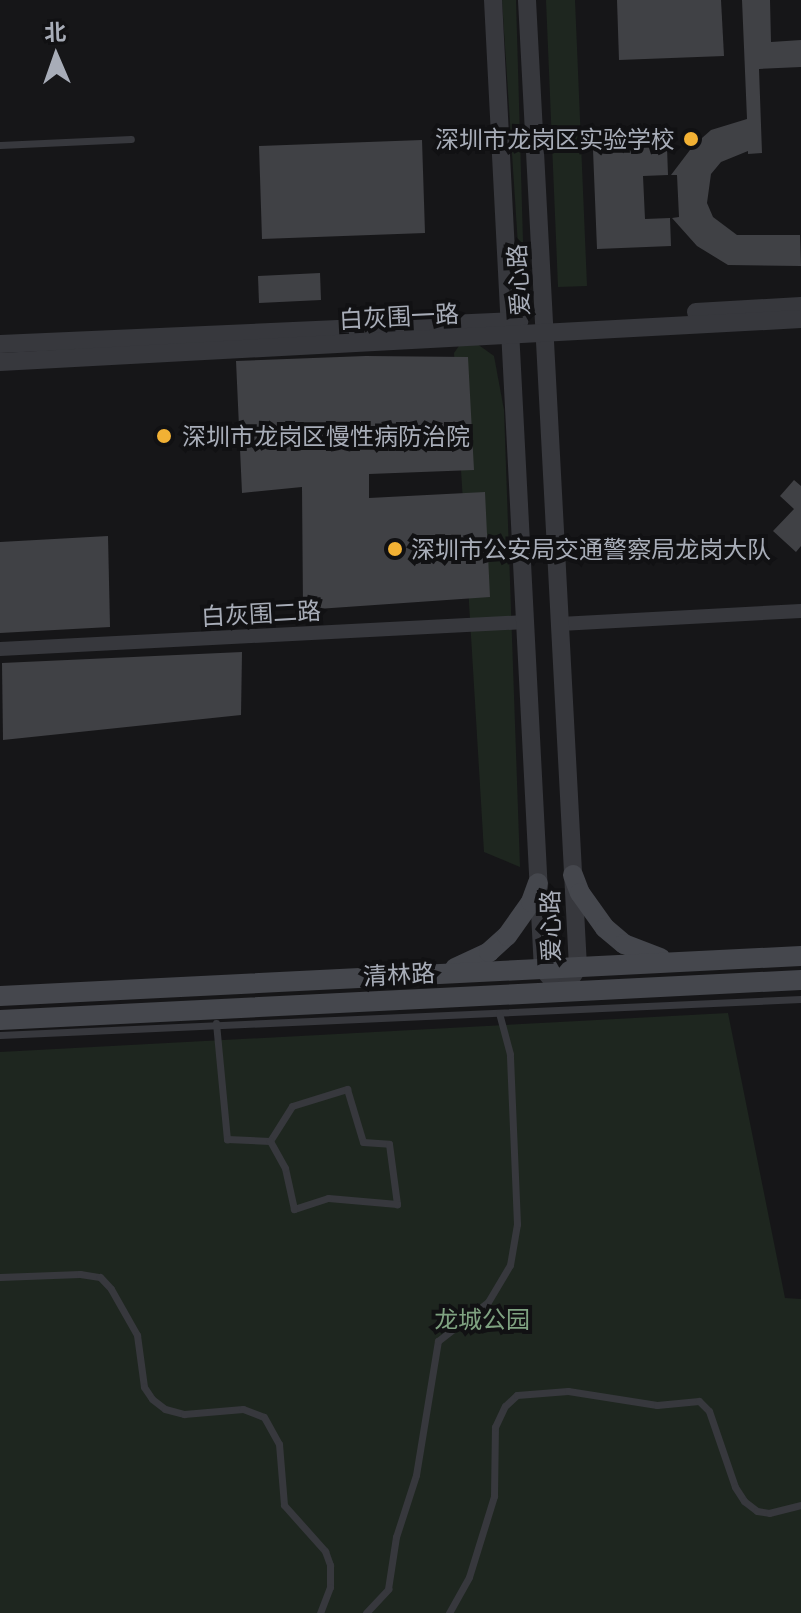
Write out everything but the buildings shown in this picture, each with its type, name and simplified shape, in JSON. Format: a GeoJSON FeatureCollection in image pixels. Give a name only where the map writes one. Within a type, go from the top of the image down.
{"type":"FeatureCollection","features":[{"type":"Feature","properties":{"kind":"main road"},"geometry":{"type":"LineString","coordinates":[[573,875],[580,893],[605,928],[624,944],[649,956],[680,962]]}},
{"type":"Feature","properties":{"kind":"main road"},"geometry":{"type":"LineString","coordinates":[[433,975],[465,965],[507,936],[531,902],[538,883]]}},
{"type":"Feature","properties":{"kind":"main road","name":"清林路"},"geometry":{"type":"LineString","coordinates":[[0,996],[801,956]]}},
{"type":"Feature","properties":{"kind":"main road","name":"清林路"},"geometry":{"type":"LineString","coordinates":[[0,1020],[216,1017],[562,992],[801,980]]}},
{"type":"Feature","properties":{"kind":"street","name":"爱心路"},"geometry":{"type":"LineString","coordinates":[[493,0],[543,969],[562,992],[578,967],[527,0]]}},
{"type":"Feature","properties":{"kind":"street","name":"白灰围一路"},"geometry":{"type":"LineString","coordinates":[[0,362],[801,306]]}},
{"type":"Feature","properties":{"kind":"street","name":"白灰围一路"},"geometry":{"type":"LineString","coordinates":[[545,326],[801,319]]}},
{"type":"Feature","properties":{"kind":"street","name":"白灰围一路"},"geometry":{"type":"LineString","coordinates":[[0,344],[510,328]]}},
{"type":"Feature","properties":{"kind":"street"},"geometry":{"type":"LineString","coordinates":[[560,624],[801,611]]}},
{"type":"Feature","properties":{"kind":"street","name":"白灰围二路"},"geometry":{"type":"LineString","coordinates":[[0,649],[525,622]]}},
{"type":"Feature","properties":{"kind":"lane"},"geometry":{"type":"LineString","coordinates":[[0,145],[131,139]]}},
{"type":"Feature","properties":{"kind":"lane"},"geometry":{"type":"LineString","coordinates":[[0,1035],[216,1017],[499,1013],[801,999]]}},
{"type":"Feature","properties":{"kind":"lane"},"geometry":{"type":"LineString","coordinates":[[366,1613],[388,1589],[396,1537],[416,1475],[438,1341],[488,1302],[510,1265],[517,1224],[510,1054],[499,1013]]}},
{"type":"Feature","properties":{"kind":"lane"},"geometry":{"type":"LineString","coordinates":[[216,1017],[227,1139],[270,1141]]}},
{"type":"Feature","properties":{"kind":"lane"},"geometry":{"type":"LineString","coordinates":[[347,1089],[363,1142],[389,1144],[397,1204],[328,1198],[294,1209],[285,1168],[270,1141],[292,1106],[347,1089]]}},
{"type":"Feature","properties":{"kind":"lane"},"geometry":{"type":"LineString","coordinates":[[0,1277],[100,1277],[111,1289],[140,1341],[143,1380],[152,1399],[165,1409],[184,1414],[243,1409],[264,1417],[279,1444],[284,1505],[325,1551],[330,1565],[330,1587],[320,1613]]}},
{"type":"Feature","properties":{"kind":"lane"},"geometry":{"type":"LineString","coordinates":[[449,1613],[469,1577],[490,1511],[495,1483],[495,1427],[501,1413],[517,1395],[568,1391],[657,1405],[699,1401],[709,1411],[735,1487],[744,1501],[763,1512],[801,1505]]}},
{"type":"Feature","properties":{"kind":"green space"},"geometry":{"type":"Polygon","coordinates":[[[502,0],[516,0],[524,276],[520,276],[502,0]]]}},
{"type":"Feature","properties":{"kind":"green space"},"geometry":{"type":"Polygon","coordinates":[[[546,0],[575,0],[587,286],[558,287],[546,0]]]}},
{"type":"Feature","properties":{"kind":"green space"},"geometry":{"type":"Polygon","coordinates":[[[466,336],[494,356],[504,410],[520,867],[484,852],[454,353],[466,336]]]}},
{"type":"Feature","properties":{"kind":"green space","name":"龙城公园"},"geometry":{"type":"Polygon","coordinates":[[[728,1013],[785,1298],[801,1299],[801,1613],[0,1613],[0,1052],[728,1013]]]}},
{"type":"Feature","properties":{"kind":"place","name":"深圳市龙岗区实验学校"},"geometry":{"type":"Point","coordinates":[691,139]}},
{"type":"Feature","properties":{"kind":"place","name":"深圳市龙岗区慢性病防治院"},"geometry":{"type":"Point","coordinates":[164,436]}},
{"type":"Feature","properties":{"kind":"place","name":"深圳市公安局交通警察局龙岗大队"},"geometry":{"type":"Point","coordinates":[395,549]}}]}
